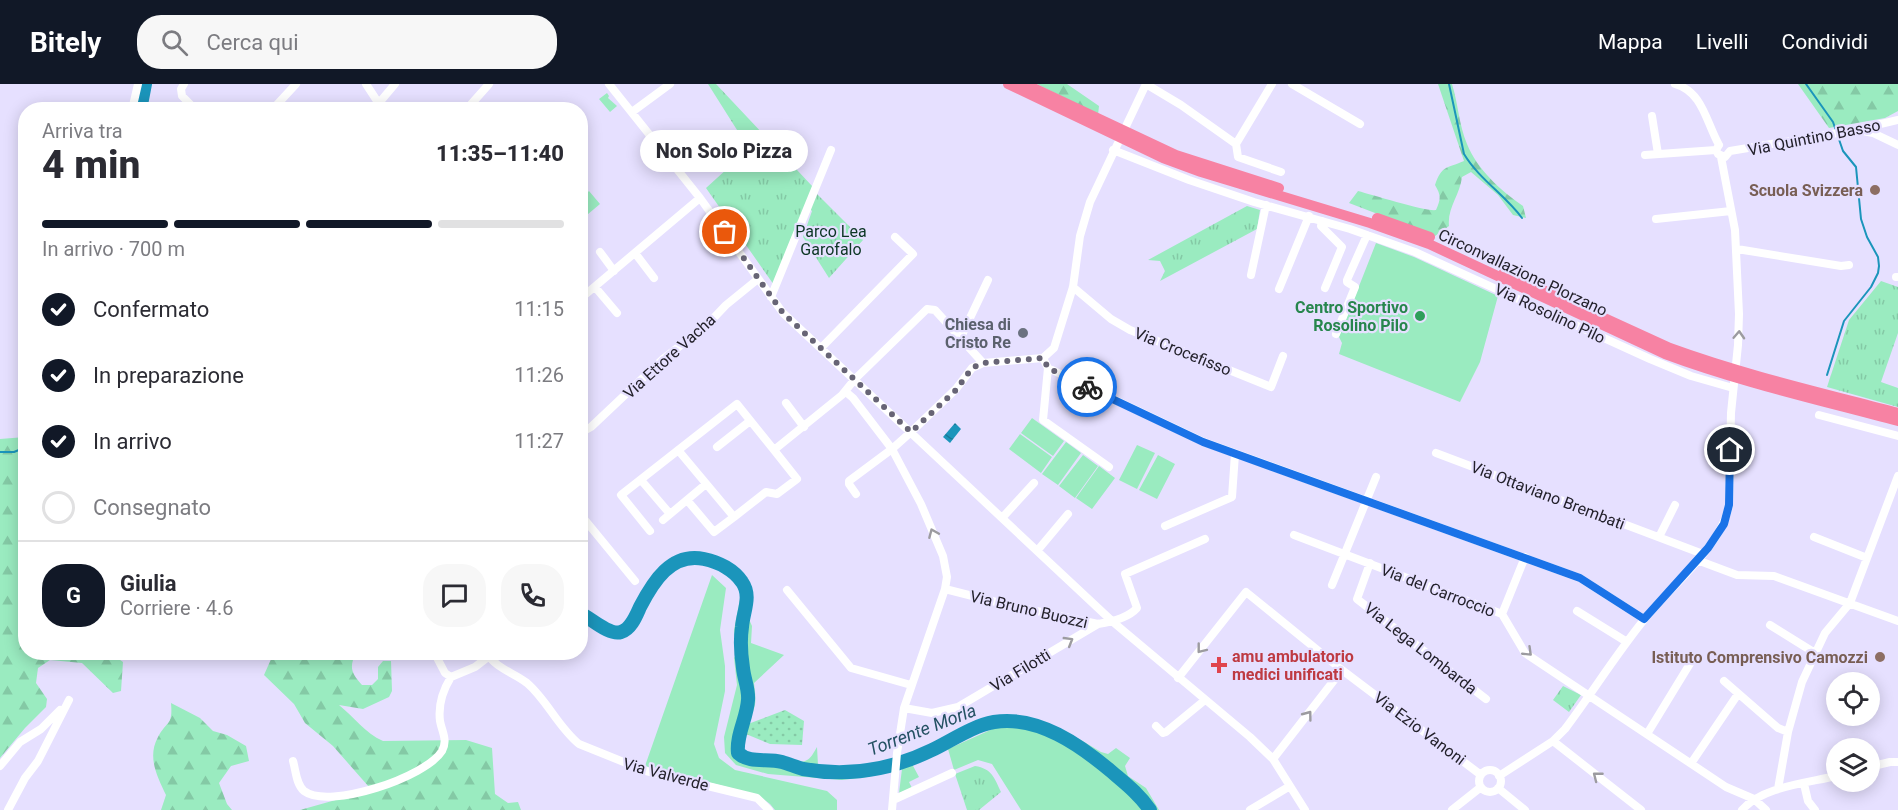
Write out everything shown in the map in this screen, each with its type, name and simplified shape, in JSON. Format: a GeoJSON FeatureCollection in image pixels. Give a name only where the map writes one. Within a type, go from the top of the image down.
{"type":"FeatureCollection","features":[{"type":"Feature","properties":{"kind":"highway"},"geometry":{"type":"LineString","coordinates":[[1008,84],[1098,123]]}},
{"type":"Feature","properties":{"kind":"highway"},"geometry":{"type":"LineString","coordinates":[[1025,84],[1098,123]]}},
{"type":"Feature","properties":{"kind":"highway","name":"Circonvallazione Plorzano"},"geometry":{"type":"LineString","coordinates":[[1098,123],[1138,142],[1200,163],[1403,226],[1670,348],[1727,371],[1898,413]]}},
{"type":"Feature","properties":{"kind":"highway","name":"Circonvallazione Plorzano"},"geometry":{"type":"LineString","coordinates":[[1750,377],[1898,421]]}},
{"type":"Feature","properties":{"kind":"street"},"geometry":{"type":"LineString","coordinates":[[134,102],[138,84]]}},
{"type":"Feature","properties":{"kind":"street"},"geometry":{"type":"LineString","coordinates":[[184,84],[180,93],[188,102]]}},
{"type":"Feature","properties":{"kind":"street"},"geometry":{"type":"LineString","coordinates":[[279,102],[296,84]]}},
{"type":"Feature","properties":{"kind":"street"},"geometry":{"type":"LineString","coordinates":[[366,84],[378,102]]}},
{"type":"Feature","properties":{"kind":"street"},"geometry":{"type":"LineString","coordinates":[[384,102],[395,84]]}},
{"type":"Feature","properties":{"kind":"street"},"geometry":{"type":"LineString","coordinates":[[473,102],[489,84]]}},
{"type":"Feature","properties":{"kind":"street"},"geometry":{"type":"LineString","coordinates":[[609,84],[700,198],[783,313],[1113,622],[1250,737],[1273,759],[1305,810]]}},
{"type":"Feature","properties":{"kind":"street"},"geometry":{"type":"LineString","coordinates":[[632,112],[670,84]]}},
{"type":"Feature","properties":{"kind":"street"},"geometry":{"type":"LineString","coordinates":[[855,494],[849,482],[911,432],[956,390],[972,368],[983,363],[1043,358],[1054,348],[1073,288],[1080,236],[1090,202],[1146,84],[1181,105],[1236,144]]}},
{"type":"Feature","properties":{"kind":"street"},"geometry":{"type":"LineString","coordinates":[[1272,84],[1236,144],[1238,157],[1281,172]]}},
{"type":"Feature","properties":{"kind":"street"},"geometry":{"type":"LineString","coordinates":[[1292,84],[1360,124]]}},
{"type":"Feature","properties":{"kind":"street"},"geometry":{"type":"LineString","coordinates":[[1499,776],[1553,741],[1566,729],[1644,619],[1700,557],[1724,524],[1729,505],[1731,413],[1739,335],[1737,249],[1719,151],[1699,100],[1688,89],[1674,84]]}},
{"type":"Feature","properties":{"kind":"street"},"geometry":{"type":"LineString","coordinates":[[1652,116],[1658,154]]}},
{"type":"Feature","properties":{"kind":"street"},"geometry":{"type":"LineString","coordinates":[[1880,136],[1895,121]]}},
{"type":"Feature","properties":{"kind":"street","name":"Via Quintino Basso"},"geometry":{"type":"LineString","coordinates":[[1730,151],[1726,144],[1719,151],[1725,157],[1730,151],[1765,147],[1895,121]]}},
{"type":"Feature","properties":{"kind":"street"},"geometry":{"type":"LineString","coordinates":[[1855,130],[1880,136],[1898,144]]}},
{"type":"Feature","properties":{"kind":"street"},"geometry":{"type":"LineString","coordinates":[[771,297],[831,150]]}},
{"type":"Feature","properties":{"kind":"street","name":"Via Rosolino Pilo"},"geometry":{"type":"LineString","coordinates":[[1113,150],[1189,180],[1367,234],[1440,263],[1657,362],[1733,388]]}},
{"type":"Feature","properties":{"kind":"street"},"geometry":{"type":"LineString","coordinates":[[1645,155],[1719,151]]}},
{"type":"Feature","properties":{"kind":"street"},"geometry":{"type":"LineString","coordinates":[[588,293],[700,198]]}},
{"type":"Feature","properties":{"kind":"street"},"geometry":{"type":"LineString","coordinates":[[1251,275],[1266,205]]}},
{"type":"Feature","properties":{"kind":"street"},"geometry":{"type":"LineString","coordinates":[[1656,219],[1731,211]]}},
{"type":"Feature","properties":{"kind":"street"},"geometry":{"type":"LineString","coordinates":[[1279,289],[1309,216]]}},
{"type":"Feature","properties":{"kind":"street"},"geometry":{"type":"LineString","coordinates":[[1322,220],[1321,226],[1342,247],[1325,288]]}},
{"type":"Feature","properties":{"kind":"street"},"geometry":{"type":"LineString","coordinates":[[1336,334],[1355,287],[1347,280],[1367,234]]}},
{"type":"Feature","properties":{"kind":"street"},"geometry":{"type":"LineString","coordinates":[[821,348],[913,254],[895,237]]}},
{"type":"Feature","properties":{"kind":"street"},"geometry":{"type":"LineString","coordinates":[[1737,249],[1841,266],[1849,265]]}},
{"type":"Feature","properties":{"kind":"street"},"geometry":{"type":"LineString","coordinates":[[600,252],[614,271]]}},
{"type":"Feature","properties":{"kind":"street"},"geometry":{"type":"LineString","coordinates":[[635,253],[654,278]]}},
{"type":"Feature","properties":{"kind":"street","name":"Via Ettore Vacha"},"geometry":{"type":"LineString","coordinates":[[588,429],[663,359],[758,279]]}},
{"type":"Feature","properties":{"kind":"street"},"geometry":{"type":"LineString","coordinates":[[961,337],[988,280]]}},
{"type":"Feature","properties":{"kind":"street"},"geometry":{"type":"LineString","coordinates":[[595,287],[617,313]]}},
{"type":"Feature","properties":{"kind":"street","name":"Via Crocefisso"},"geometry":{"type":"LineString","coordinates":[[1073,288],[1111,319],[1130,330],[1271,387],[1283,356]]}},
{"type":"Feature","properties":{"kind":"street"},"geometry":{"type":"LineString","coordinates":[[774,450],[846,392],[855,379],[927,309],[935,310],[983,363]]}},
{"type":"Feature","properties":{"kind":"street"},"geometry":{"type":"LineString","coordinates":[[1043,358],[1048,368],[1043,420],[1109,466]]}},
{"type":"Feature","properties":{"kind":"street"},"geometry":{"type":"LineString","coordinates":[[1048,368],[1203,442],[1580,578],[1644,619]]}},
{"type":"Feature","properties":{"kind":"street"},"geometry":{"type":"LineString","coordinates":[[853,398],[863,387]]}},
{"type":"Feature","properties":{"kind":"street"},"geometry":{"type":"LineString","coordinates":[[846,392],[892,449],[921,504],[943,556],[947,577],[945,589],[904,708],[892,810]]}},
{"type":"Feature","properties":{"kind":"street"},"geometry":{"type":"LineString","coordinates":[[786,403],[804,427]]}},
{"type":"Feature","properties":{"kind":"street"},"geometry":{"type":"LineString","coordinates":[[650,531],[621,495],[737,404],[797,478],[777,494],[766,492],[714,532],[687,500]]}},
{"type":"Feature","properties":{"kind":"street"},"geometry":{"type":"LineString","coordinates":[[1819,415],[1898,436]]}},
{"type":"Feature","properties":{"kind":"street"},"geometry":{"type":"LineString","coordinates":[[717,447],[750,421]]}},
{"type":"Feature","properties":{"kind":"street"},"geometry":{"type":"LineString","coordinates":[[678,450],[734,517]]}},
{"type":"Feature","properties":{"kind":"street","name":"Via Ottaviano Brembati"},"geometry":{"type":"LineString","coordinates":[[1436,453],[1659,537],[1737,575],[1774,576],[1898,621]]}},
{"type":"Feature","properties":{"kind":"street"},"geometry":{"type":"LineString","coordinates":[[1165,526],[1232,497],[1235,454]]}},
{"type":"Feature","properties":{"kind":"street"},"geometry":{"type":"LineString","coordinates":[[1778,789],[1794,705],[1825,633],[1850,603],[1898,476]]}},
{"type":"Feature","properties":{"kind":"street"},"geometry":{"type":"LineString","coordinates":[[1332,585],[1376,477]]}},
{"type":"Feature","properties":{"kind":"street"},"geometry":{"type":"LineString","coordinates":[[641,480],[670,514]]}},
{"type":"Feature","properties":{"kind":"street"},"geometry":{"type":"LineString","coordinates":[[1002,518],[1034,483]]}},
{"type":"Feature","properties":{"kind":"street"},"geometry":{"type":"LineString","coordinates":[[663,520],[706,484]]}},
{"type":"Feature","properties":{"kind":"street"},"geometry":{"type":"LineString","coordinates":[[1659,537],[1675,505]]}},
{"type":"Feature","properties":{"kind":"street"},"geometry":{"type":"LineString","coordinates":[[1036,551],[1068,514]]}},
{"type":"Feature","properties":{"kind":"street"},"geometry":{"type":"LineString","coordinates":[[588,524],[635,580]]}},
{"type":"Feature","properties":{"kind":"street","name":"Via del Carroccio"},"geometry":{"type":"LineString","coordinates":[[1294,535],[1502,614],[1525,653],[1692,762],[1726,787],[1754,799],[1766,810]]}},
{"type":"Feature","properties":{"kind":"street"},"geometry":{"type":"LineString","coordinates":[[1814,537],[1867,558]]}},
{"type":"Feature","properties":{"kind":"street"},"geometry":{"type":"LineString","coordinates":[[1113,622],[1137,608],[1125,574],[1151,568],[1205,539]]}},
{"type":"Feature","properties":{"kind":"street"},"geometry":{"type":"LineString","coordinates":[[1502,614],[1525,557]]}},
{"type":"Feature","properties":{"kind":"street","name":"Via Lega Lombarda"},"geometry":{"type":"LineString","coordinates":[[1370,563],[1357,599],[1486,699]]}},
{"type":"Feature","properties":{"kind":"street","name":"Via Bruno Buozzi"},"geometry":{"type":"LineString","coordinates":[[945,589],[1098,624],[1113,622]]}},
{"type":"Feature","properties":{"kind":"street"},"geometry":{"type":"LineString","coordinates":[[788,590],[850,668],[911,685]]}},
{"type":"Feature","properties":{"kind":"street","name":"Via Ezio Vanoni"},"geometry":{"type":"LineString","coordinates":[[1178,678],[1246,592],[1342,670],[1481,775]]}},
{"type":"Feature","properties":{"kind":"street"},"geometry":{"type":"LineString","coordinates":[[1577,611],[1627,642]]}},
{"type":"Feature","properties":{"kind":"street","name":"Via Filotti"},"geometry":{"type":"LineString","coordinates":[[904,708],[932,713],[958,706],[1098,624]]}},
{"type":"Feature","properties":{"kind":"street"},"geometry":{"type":"LineString","coordinates":[[1770,625],[1815,653]]}},
{"type":"Feature","properties":{"kind":"street"},"geometry":{"type":"LineString","coordinates":[[293,761],[298,782],[303,790],[310,795],[340,797],[376,790],[431,764],[445,745],[440,712],[441,697],[451,677],[445,673],[438,660]]}},
{"type":"Feature","properties":{"kind":"street","name":"Via Valverde"},"geometry":{"type":"LineString","coordinates":[[451,677],[475,667],[482,660]]}},
{"type":"Feature","properties":{"kind":"street","name":"Via Valverde"},"geometry":{"type":"LineString","coordinates":[[492,660],[526,683],[542,699],[570,736],[584,746],[646,771],[757,798],[769,810]]}},
{"type":"Feature","properties":{"kind":"street"},"geometry":{"type":"LineString","coordinates":[[1647,734],[1691,662]]}},
{"type":"Feature","properties":{"kind":"street"},"geometry":{"type":"LineString","coordinates":[[1273,759],[1342,670]]}},
{"type":"Feature","properties":{"kind":"street"},"geometry":{"type":"LineString","coordinates":[[1724,681],[1778,728],[1788,732]]}},
{"type":"Feature","properties":{"kind":"street"},"geometry":{"type":"LineString","coordinates":[[1692,762],[1738,694]]}},
{"type":"Feature","properties":{"kind":"street"},"geometry":{"type":"LineString","coordinates":[[0,766],[20,742],[40,729],[69,700],[38,761],[25,778],[8,810]]}},
{"type":"Feature","properties":{"kind":"street"},"geometry":{"type":"LineString","coordinates":[[1156,726],[1163,733],[1166,732],[1205,700]]}},
{"type":"Feature","properties":{"kind":"street"},"geometry":{"type":"LineString","coordinates":[[1553,741],[1641,810]]}},
{"type":"Feature","properties":{"kind":"street"},"geometry":{"type":"LineString","coordinates":[[1880,764],[1898,762]]}},
{"type":"Feature","properties":{"kind":"street"},"geometry":{"type":"LineString","coordinates":[[1490,770],[1499,776],[1501,781],[1498,788],[1493,791],[1481,787],[1479,783],[1481,775],[1490,770]]}},
{"type":"Feature","properties":{"kind":"street"},"geometry":{"type":"LineString","coordinates":[[893,800],[952,773]]}},
{"type":"Feature","properties":{"kind":"street"},"geometry":{"type":"LineString","coordinates":[[1742,810],[1754,799],[1778,789],[1826,778]]}},
{"type":"Feature","properties":{"kind":"street"},"geometry":{"type":"LineString","coordinates":[[1804,784],[1808,801],[1815,810]]}},
{"type":"Feature","properties":{"kind":"street"},"geometry":{"type":"LineString","coordinates":[[1250,810],[1290,786]]}},
{"type":"Feature","properties":{"kind":"street"},"geometry":{"type":"LineString","coordinates":[[1452,810],[1481,787]]}},
{"type":"Feature","properties":{"kind":"street"},"geometry":{"type":"LineString","coordinates":[[1498,788],[1525,810]]}},
{"type":"Feature","properties":{"kind":"green space","name":"Parco Lea Garofalo"},"geometry":{"type":"Polygon","coordinates":[[[708,84],[716,84],[813,187],[774,285],[706,188],[749,149],[708,84]]]}},
{"type":"Feature","properties":{"kind":"green space"},"geometry":{"type":"Polygon","coordinates":[[[1037,84],[1067,84],[1099,106],[1098,115],[1037,84]]]}},
{"type":"Feature","properties":{"kind":"green space"},"geometry":{"type":"Polygon","coordinates":[[[1438,84],[1452,84],[1462,129],[1471,153],[1490,179],[1523,206],[1526,218],[1513,215],[1498,195],[1471,172],[1462,177],[1450,213],[1449,226],[1435,236],[1349,203],[1358,191],[1411,206],[1436,210],[1440,197],[1435,185],[1440,174],[1445,168],[1464,161],[1438,84]]]}},
{"type":"Feature","properties":{"kind":"green space"},"geometry":{"type":"Polygon","coordinates":[[[1798,84],[1898,84],[1898,111],[1885,118],[1829,128],[1798,84]]]}},
{"type":"Feature","properties":{"kind":"green space"},"geometry":{"type":"Polygon","coordinates":[[[607,93],[608,98],[617,106],[610,112],[599,99],[607,93]]]}},
{"type":"Feature","properties":{"kind":"green space"},"geometry":{"type":"Polygon","coordinates":[[[588,192],[600,204],[588,214],[588,192]]]}},
{"type":"Feature","properties":{"kind":"green space","name":"Parco Lea Garofalo"},"geometry":{"type":"Polygon","coordinates":[[[815,192],[863,240],[829,278],[803,237],[812,211],[809,208],[815,192]]]}},
{"type":"Feature","properties":{"kind":"green space"},"geometry":{"type":"Polygon","coordinates":[[[1247,206],[1260,210],[1257,229],[1160,281],[1165,271],[1160,261],[1148,260],[1247,206]]]}},
{"type":"Feature","properties":{"kind":"green space","name":"Centro Sportivo Rosolino Pilo"},"geometry":{"type":"Polygon","coordinates":[[[1376,243],[1414,257],[1498,296],[1480,362],[1460,402],[1339,354],[1342,343],[1339,337],[1376,243]]]}},
{"type":"Feature","properties":{"kind":"green space"},"geometry":{"type":"Polygon","coordinates":[[[1881,281],[1898,287],[1898,333],[1881,382],[1898,388],[1898,407],[1827,387],[1849,320],[1881,281]]]}},
{"type":"Feature","properties":{"kind":"green space"},"geometry":{"type":"Polygon","coordinates":[[[1032,418],[1064,441],[1053,456],[1021,433],[1032,418]]]}},
{"type":"Feature","properties":{"kind":"green space"},"geometry":{"type":"Polygon","coordinates":[[[1020,434],[1052,457],[1041,473],[1009,449],[1020,434]]]}},
{"type":"Feature","properties":{"kind":"green space"},"geometry":{"type":"Polygon","coordinates":[[[18,438],[18,660],[50,660],[38,668],[36,683],[47,699],[46,707],[0,758],[0,439],[18,438]]]}},
{"type":"Feature","properties":{"kind":"green space"},"geometry":{"type":"Polygon","coordinates":[[[1066,442],[1081,453],[1058,485],[1042,474],[1066,442]]]}},
{"type":"Feature","properties":{"kind":"green space"},"geometry":{"type":"Polygon","coordinates":[[[1137,445],[1155,453],[1137,489],[1119,480],[1137,445]]]}},
{"type":"Feature","properties":{"kind":"green space"},"geometry":{"type":"Polygon","coordinates":[[[1083,455],[1098,466],[1075,498],[1059,486],[1083,455]]]}},
{"type":"Feature","properties":{"kind":"green space"},"geometry":{"type":"Polygon","coordinates":[[[1158,455],[1175,464],[1157,499],[1139,490],[1158,455]]]}},
{"type":"Feature","properties":{"kind":"green space"},"geometry":{"type":"Polygon","coordinates":[[[1099,466],[1115,478],[1092,509],[1076,498],[1099,466]]]}},
{"type":"Feature","properties":{"kind":"green space"},"geometry":{"type":"Polygon","coordinates":[[[712,575],[726,588],[720,630],[725,666],[725,691],[714,744],[719,758],[735,770],[827,791],[837,800],[837,810],[775,810],[758,795],[645,766],[712,575]]]}},
{"type":"Feature","properties":{"kind":"green space"},"geometry":{"type":"Polygon","coordinates":[[[740,599],[752,626],[751,643],[784,655],[754,683],[754,708],[737,734],[735,745],[737,756],[741,760],[748,761],[768,758],[800,762],[809,759],[817,747],[818,765],[855,769],[864,767],[867,777],[842,780],[768,774],[736,765],[725,753],[724,737],[737,685],[734,630],[740,599]]]}},
{"type":"Feature","properties":{"kind":"green space"},"geometry":{"type":"Polygon","coordinates":[[[50,660],[120,660],[123,662],[121,691],[113,693],[82,663],[50,660]]]}},
{"type":"Feature","properties":{"kind":"green space"},"geometry":{"type":"Polygon","coordinates":[[[271,660],[353,660],[352,670],[355,677],[362,685],[372,685],[378,679],[378,667],[383,661],[391,661],[392,691],[389,697],[363,709],[339,705],[365,729],[383,741],[466,740],[492,748],[495,794],[508,803],[518,802],[521,810],[300,810],[357,794],[369,787],[333,746],[305,723],[294,704],[264,675],[271,660]]]}},
{"type":"Feature","properties":{"kind":"green space"},"geometry":{"type":"Polygon","coordinates":[[[1563,686],[1581,695],[1569,712],[1553,700],[1563,686]]]}},
{"type":"Feature","properties":{"kind":"green space"},"geometry":{"type":"Polygon","coordinates":[[[171,703],[200,718],[213,731],[227,735],[246,746],[249,761],[231,766],[219,783],[227,804],[232,810],[161,810],[166,795],[159,781],[153,752],[158,737],[170,719],[171,703]]]}},
{"type":"Feature","properties":{"kind":"green space"},"geometry":{"type":"Polygon","coordinates":[[[785,710],[804,721],[802,745],[770,744],[746,734],[748,724],[785,710]]]}},
{"type":"Feature","properties":{"kind":"green space"},"geometry":{"type":"Polygon","coordinates":[[[997,727],[1023,727],[1056,739],[1052,727],[1101,752],[1108,754],[1116,748],[1130,758],[1125,766],[1128,776],[1146,788],[1159,810],[1021,810],[992,764],[978,760],[954,770],[948,749],[997,727]]]}},
{"type":"Feature","properties":{"kind":"green space"},"geometry":{"type":"Polygon","coordinates":[[[912,764],[919,777],[909,782],[912,788],[899,793],[902,769],[912,764]]]}},
{"type":"Feature","properties":{"kind":"green space"},"geometry":{"type":"Polygon","coordinates":[[[975,766],[989,772],[1001,792],[979,810],[967,810],[955,774],[975,766]]]}},
{"type":"Feature","properties":{"kind":"water"},"geometry":{"type":"Polygon","coordinates":[[[955,423],[961,429],[950,443],[943,437],[955,423]]]}},
{"type":"Feature","properties":{"kind":"waterway","name":"Torrente Morla"},"geometry":{"type":"LineString","coordinates":[[142,102],[145,84]]}},
{"type":"Feature","properties":{"kind":"waterway"},"geometry":{"type":"LineString","coordinates":[[1449,84],[1464,154],[1522,218]]}},
{"type":"Feature","properties":{"kind":"waterway"},"geometry":{"type":"LineString","coordinates":[[1806,84],[1833,122],[1843,151],[1856,167],[1861,219],[1867,237],[1878,257],[1879,266],[1871,287],[1844,321],[1827,375]]}},
{"type":"Feature","properties":{"kind":"waterway"},"geometry":{"type":"LineString","coordinates":[[0,452],[18,450]]}},
{"type":"Feature","properties":{"kind":"waterway","name":"Torrente Morla"},"geometry":{"type":"LineString","coordinates":[[588,618],[606,629],[616,633],[621,632],[633,622],[657,579],[673,565],[692,558],[715,562],[735,574],[745,587],[746,593],[741,642],[748,700],[738,746],[738,753],[743,756],[753,760],[782,762],[803,769],[853,772],[901,763],[986,724],[1010,721],[1026,723],[1072,742],[1112,772],[1150,810]]}},
{"type":"Feature","properties":{"kind":"way so far"},"geometry":{"type":"LineString","coordinates":[[725,232],[783,313],[911,432],[956,390],[972,368],[983,363],[1043,358],[1048,368],[1087,387]]}},
{"type":"Feature","properties":{"kind":"place","name":"Scuola Svizzera"},"geometry":{"type":"Point","coordinates":[1875,190]}},
{"type":"Feature","properties":{"kind":"place","name":"Non Solo Pizza"},"geometry":{"type":"Point","coordinates":[725,232]}},
{"type":"Feature","properties":{"kind":"place","name":"Centro Sportivo Rosolino Pilo"},"geometry":{"type":"Point","coordinates":[1420,316]}},
{"type":"Feature","properties":{"kind":"place","name":"Chiesa di Cristo Re"},"geometry":{"type":"Point","coordinates":[1023,333]}},
{"type":"Feature","properties":{"kind":"place","name":"Istituto Comprensivo Camozzi"},"geometry":{"type":"Point","coordinates":[1880,657]}},
{"type":"Feature","properties":{"kind":"place","name":"amu ambulatorio medici unificati"},"geometry":{"type":"Point","coordinates":[1219,665]}},
{"type":"Feature","properties":{"kind":"route"},"geometry":{"type":"LineString","coordinates":[[1087,387],[1203,442],[1580,578],[1644,619],[1718,536],[1729,505],[1730,450]]}}]}
